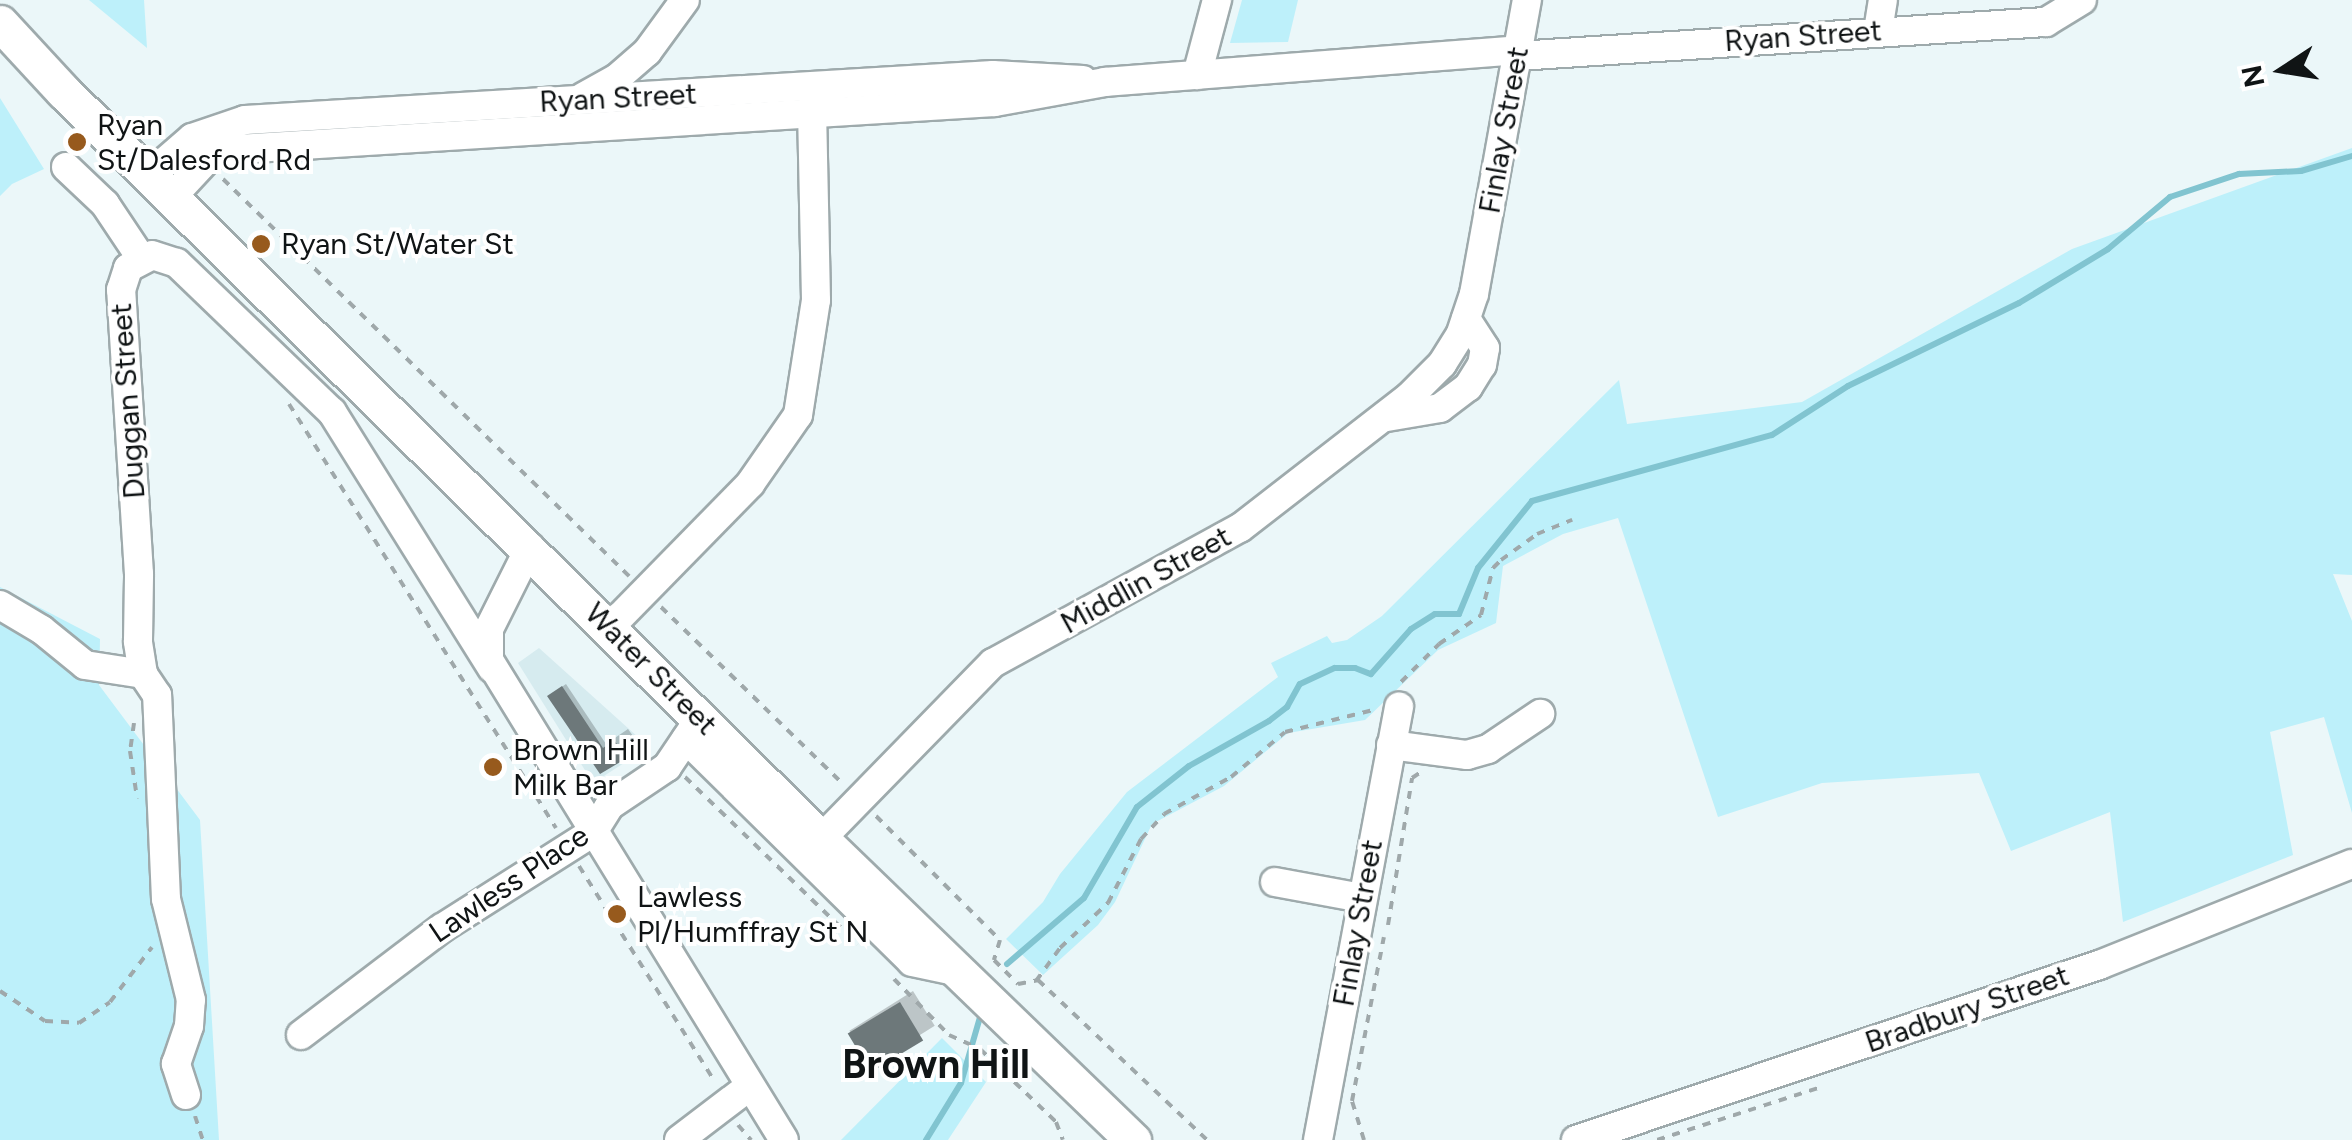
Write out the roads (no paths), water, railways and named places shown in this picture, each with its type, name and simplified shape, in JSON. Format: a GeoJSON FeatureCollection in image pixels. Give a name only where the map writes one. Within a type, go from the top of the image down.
{"type":"FeatureCollection","features":[{"type":"Feature","properties":{"kind":"main road","name":"Water Street"},"geometry":{"type":"LineString","coordinates":[[0,24],[160,187],[609,628],[693,728],[821,839],[1133,1140]]}},
{"type":"Feature","properties":{"kind":"street"},"geometry":{"type":"LineString","coordinates":[[681,94],[659,72],[657,53],[684,0]]}},
{"type":"Feature","properties":{"kind":"street"},"geometry":{"type":"LineString","coordinates":[[1197,76],[1218,0]]}},
{"type":"Feature","properties":{"kind":"street","name":"Finlay Street"},"geometry":{"type":"LineString","coordinates":[[1466,318],[1528,0]]}},
{"type":"Feature","properties":{"kind":"street"},"geometry":{"type":"LineString","coordinates":[[1878,31],[1883,0]]}},
{"type":"Feature","properties":{"kind":"street","name":"Ryan Street"},"geometry":{"type":"LineString","coordinates":[[160,187],[211,155],[255,147],[812,116],[1012,88],[2046,22],[2082,0]]}},
{"type":"Feature","properties":{"kind":"street"},"geometry":{"type":"LineString","coordinates":[[570,101],[610,83],[664,35]]}},
{"type":"Feature","properties":{"kind":"street"},"geometry":{"type":"LineString","coordinates":[[609,628],[750,484],[798,415],[816,300],[812,116],[819,107],[818,86]]}},
{"type":"Feature","properties":{"kind":"street","name":"Ryan Street"},"geometry":{"type":"LineString","coordinates":[[160,187],[192,138],[237,121],[818,86],[1012,88]]}},
{"type":"Feature","properties":{"kind":"street"},"geometry":{"type":"LineString","coordinates":[[66,167],[105,204],[141,258]]}},
{"type":"Feature","properties":{"kind":"street","name":"Duggan Street"},"geometry":{"type":"LineString","coordinates":[[186,1094],[176,1064],[189,1026],[190,1000],[164,877],[157,699],[143,674],[121,290],[125,272],[141,258],[157,255],[177,262],[332,412],[784,1140]]}},
{"type":"Feature","properties":{"kind":"street","name":"Middlin Street"},"geometry":{"type":"LineString","coordinates":[[821,839],[993,663],[1240,528],[1384,417],[1442,364],[1466,318]]}},
{"type":"Feature","properties":{"kind":"street"},"geometry":{"type":"LineString","coordinates":[[492,668],[486,650],[489,629],[530,548]]}},
{"type":"Feature","properties":{"kind":"street"},"geometry":{"type":"LineString","coordinates":[[0,604],[42,630],[85,665],[143,674]]}},
{"type":"Feature","properties":{"kind":"street","name":"Finlay Street"},"geometry":{"type":"LineString","coordinates":[[1318,1140],[1391,745],[1389,700]]}},
{"type":"Feature","properties":{"kind":"street"},"geometry":{"type":"LineString","coordinates":[[1391,745],[1430,752],[1477,753],[1540,714]]}},
{"type":"Feature","properties":{"kind":"street"},"geometry":{"type":"LineString","coordinates":[[693,728],[912,962],[959,972]]}},
{"type":"Feature","properties":{"kind":"street","name":"Lawless Place"},"geometry":{"type":"LineString","coordinates":[[301,1036],[442,928],[592,832],[609,806],[670,763],[693,728]]}},
{"type":"Feature","properties":{"kind":"street","name":"Bradbury Street"},"geometry":{"type":"LineString","coordinates":[[1576,1140],[2099,965],[2352,864]]}},
{"type":"Feature","properties":{"kind":"street"},"geometry":{"type":"LineString","coordinates":[[1275,882],[1362,898]]}},
{"type":"Feature","properties":{"kind":"street"},"geometry":{"type":"LineString","coordinates":[[679,1140],[750,1086]]}},
{"type":"Feature","properties":{"kind":"waterway"},"geometry":{"type":"LineString","coordinates":[[1007,964],[1084,898],[1137,807],[1189,766],[1269,721],[1287,707],[1300,684],[1335,668],[1355,668],[1371,674],[1411,629],[1435,614],[1459,614],[1478,568],[1532,501],[1772,435],[1848,386],[2019,303],[2108,249],[2170,197],[2239,174],[2301,171],[2352,156]]}},
{"type":"Feature","properties":{"kind":"waterway"},"geometry":{"type":"LineString","coordinates":[[926,1140],[961,1083],[980,1017]]}},
{"type":"Feature","properties":{"kind":"place","name":"Ryan St/Dalesford Rd"},"geometry":{"type":"Point","coordinates":[77,142]}},
{"type":"Feature","properties":{"kind":"place","name":"Ryan St/Water St"},"geometry":{"type":"Point","coordinates":[261,244]}},
{"type":"Feature","properties":{"kind":"place","name":"Brown Hill Milk Bar"},"geometry":{"type":"Point","coordinates":[493,767]}},
{"type":"Feature","properties":{"kind":"place","name":"Lawless Pl/Humffray St N"},"geometry":{"type":"Point","coordinates":[617,914]}},
{"type":"Feature","properties":{"kind":"district","name":"Brown Hill"},"geometry":{"type":"Point","coordinates":[936,1064]}}]}
